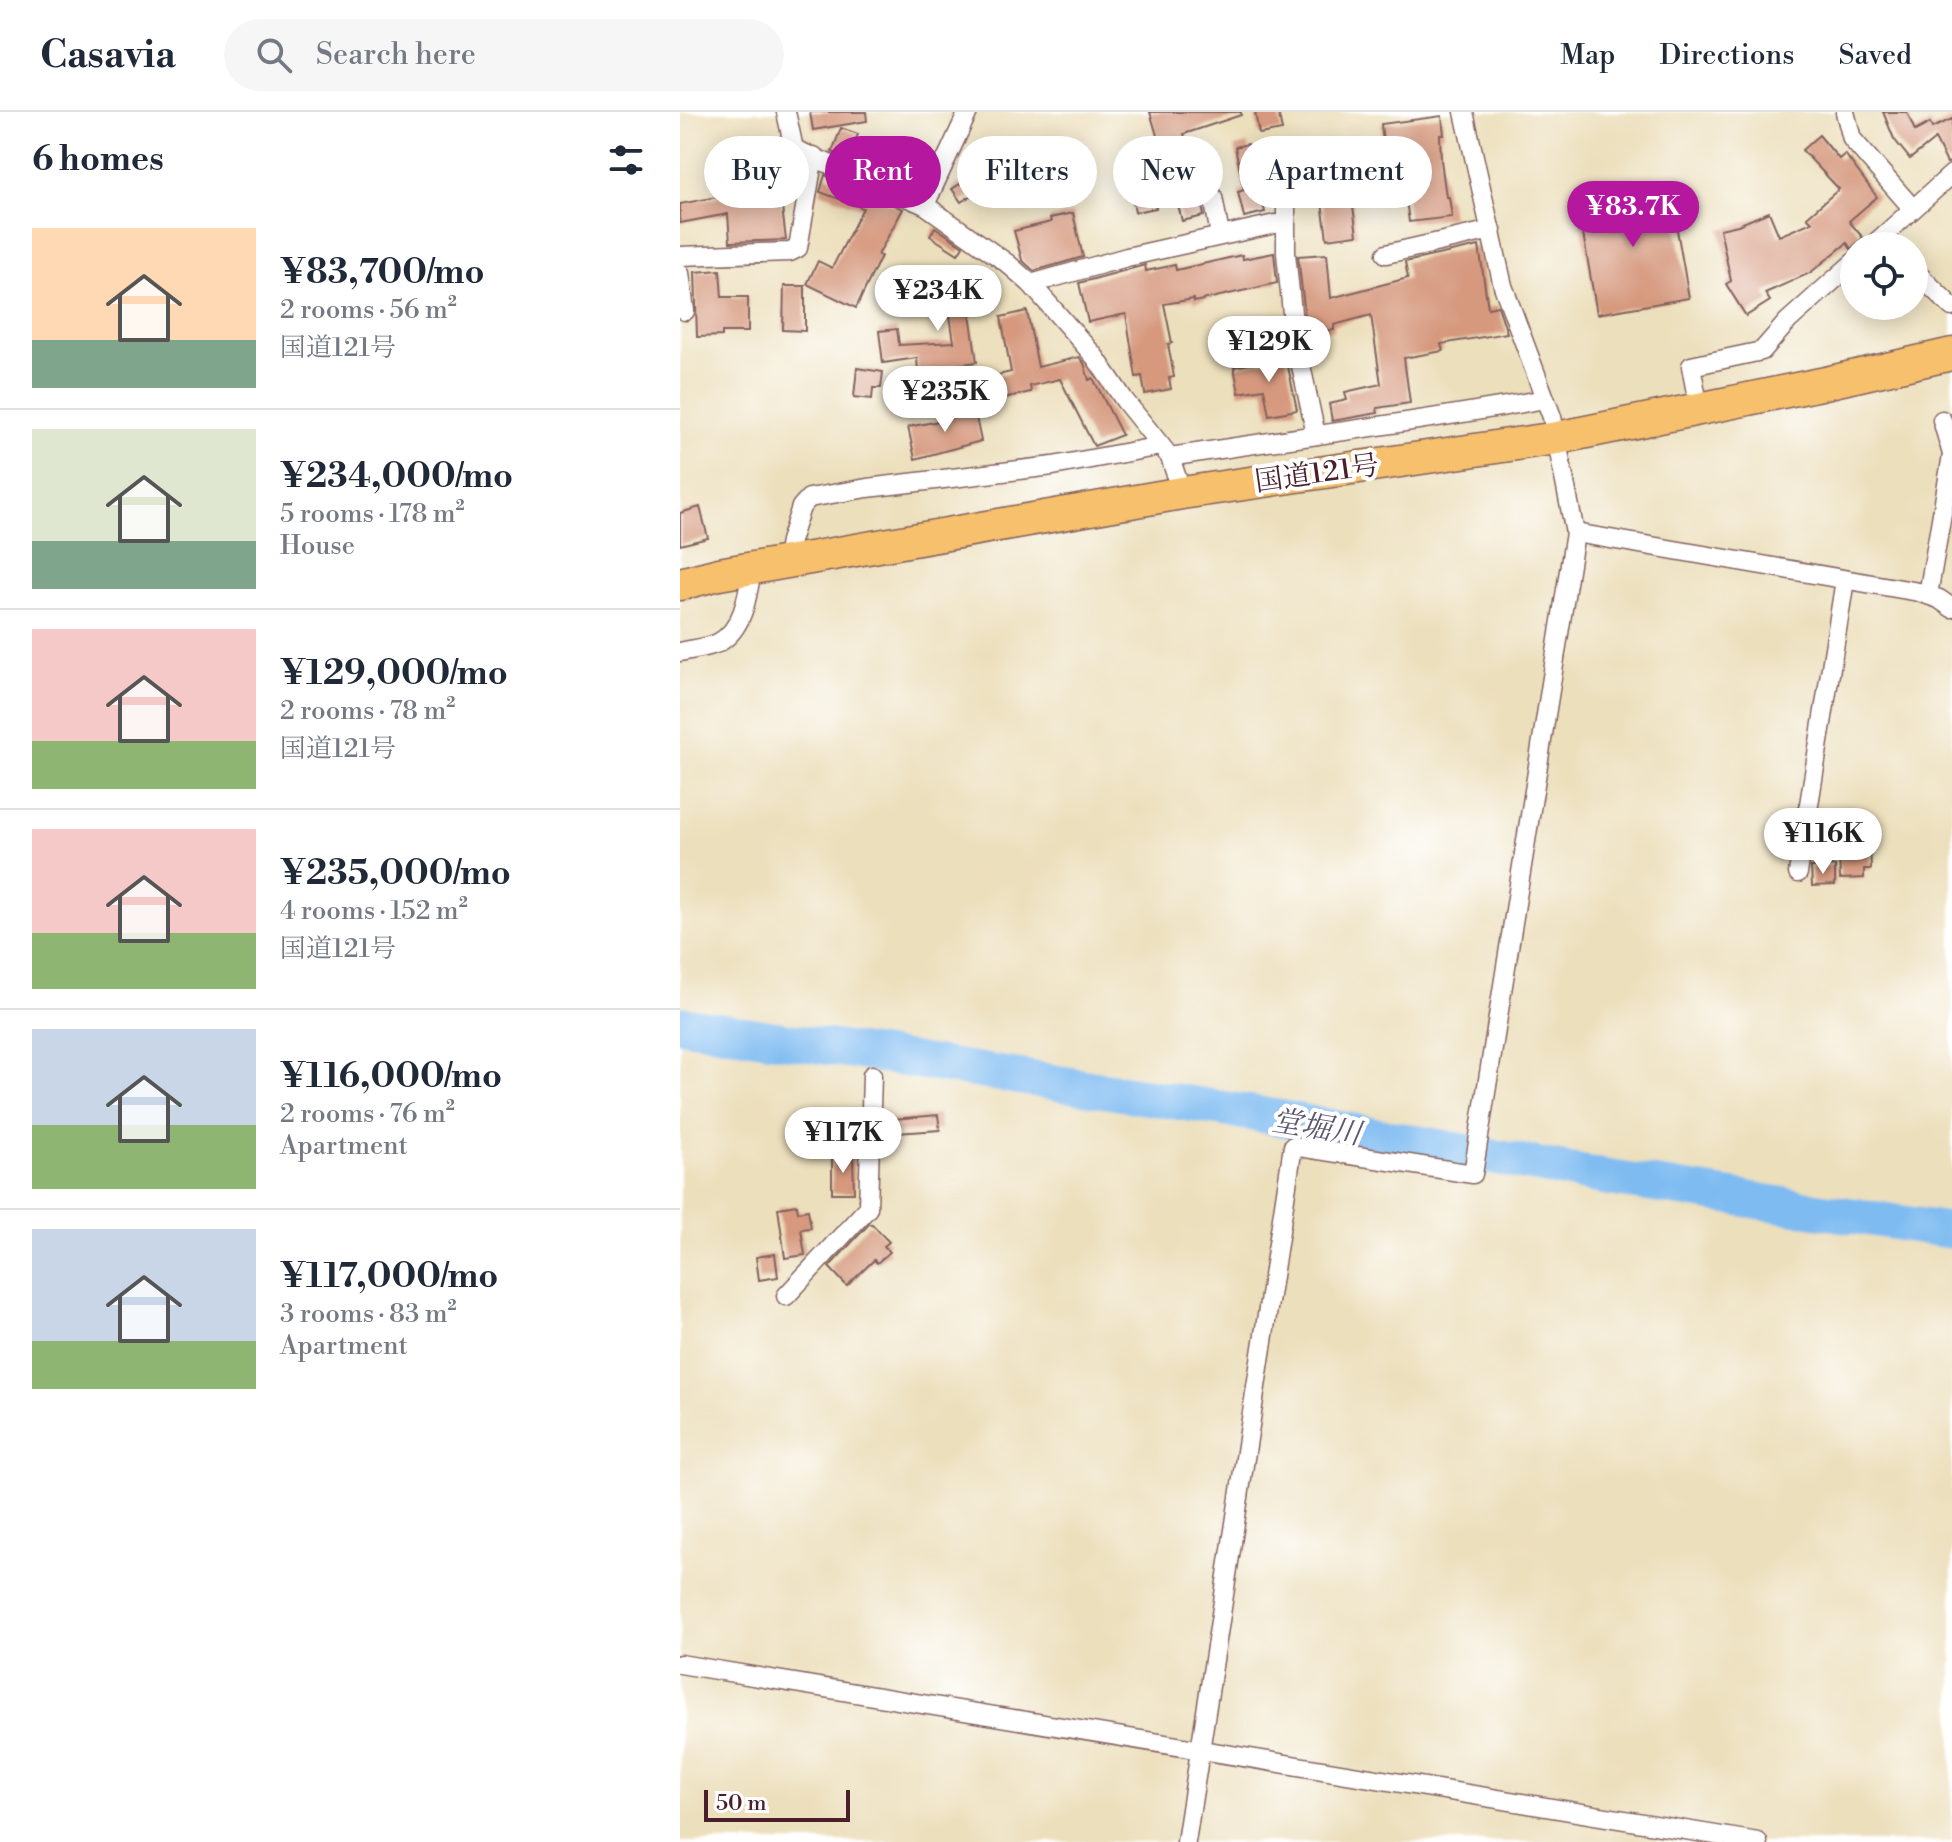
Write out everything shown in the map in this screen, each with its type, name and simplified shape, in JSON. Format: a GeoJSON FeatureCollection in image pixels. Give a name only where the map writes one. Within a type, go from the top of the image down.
{"type":"FeatureCollection","features":[{"type":"Feature","properties":{"kind":"highway","name":"国道121号"},"geometry":{"type":"LineString","coordinates":[[680,584],[752,568],[1182,493],[1557,438],[1952,354]]}},
{"type":"Feature","properties":{"kind":"street"},"geometry":{"type":"LineString","coordinates":[[786,112],[794,149],[825,161]]}},
{"type":"Feature","properties":{"kind":"street"},"geometry":{"type":"LineString","coordinates":[[941,170],[968,112]]}},
{"type":"Feature","properties":{"kind":"street"},"geometry":{"type":"LineString","coordinates":[[1186,1842],[1293,1146],[1473,1174],[1575,533],[1557,438],[1503,286],[1464,112]]}},
{"type":"Feature","properties":{"kind":"street"},"geometry":{"type":"LineString","coordinates":[[1845,112],[1852,139],[1913,209]]}},
{"type":"Feature","properties":{"kind":"street"},"geometry":{"type":"LineString","coordinates":[[680,256],[790,252],[798,248],[814,156]]}},
{"type":"Feature","properties":{"kind":"street"},"geometry":{"type":"LineString","coordinates":[[1891,232],[1952,174]]}},
{"type":"Feature","properties":{"kind":"street"},"geometry":{"type":"LineString","coordinates":[[929,208],[1007,263],[1031,284],[1095,357],[1166,452],[1182,493]]}},
{"type":"Feature","properties":{"kind":"street"},"geometry":{"type":"LineString","coordinates":[[1215,208],[1220,235]]}},
{"type":"Feature","properties":{"kind":"street"},"geometry":{"type":"LineString","coordinates":[[1286,208],[1286,253],[1294,333],[1316,435]]}},
{"type":"Feature","properties":{"kind":"street"},"geometry":{"type":"LineString","coordinates":[[1031,284],[1220,235],[1275,224]]}},
{"type":"Feature","properties":{"kind":"street"},"geometry":{"type":"LineString","coordinates":[[1386,254],[1492,230]]}},
{"type":"Feature","properties":{"kind":"street"},"geometry":{"type":"LineString","coordinates":[[680,273],[685,311]]}},
{"type":"Feature","properties":{"kind":"street"},"geometry":{"type":"LineString","coordinates":[[1699,409],[1691,366],[1762,351],[1788,321],[1840,275]]}},
{"type":"Feature","properties":{"kind":"street"},"geometry":{"type":"LineString","coordinates":[[1928,284],[1952,307]]}},
{"type":"Feature","properties":{"kind":"street"},"geometry":{"type":"LineString","coordinates":[[787,563],[790,541],[801,507],[809,498],[867,488],[1421,422],[1545,399]]}},
{"type":"Feature","properties":{"kind":"street"},"geometry":{"type":"LineString","coordinates":[[1928,595],[1952,454],[1942,420]]}},
{"type":"Feature","properties":{"kind":"street"},"geometry":{"type":"LineString","coordinates":[[1575,533],[1928,595],[1952,608]]}},
{"type":"Feature","properties":{"kind":"street"},"geometry":{"type":"LineString","coordinates":[[680,652],[718,643],[729,634],[746,605],[752,568]]}},
{"type":"Feature","properties":{"kind":"street"},"geometry":{"type":"LineString","coordinates":[[1798,873],[1845,580]]}},
{"type":"Feature","properties":{"kind":"street"},"geometry":{"type":"LineString","coordinates":[[786,1296],[868,1208],[872,1075]]}},
{"type":"Feature","properties":{"kind":"street"},"geometry":{"type":"LineString","coordinates":[[680,1664],[1758,1842]]}},
{"type":"Feature","properties":{"kind":"building"},"geometry":{"type":"Polygon","coordinates":[[[810,112],[866,112],[867,121],[813,130],[810,112]]]}},
{"type":"Feature","properties":{"kind":"building"},"geometry":{"type":"Polygon","coordinates":[[[1150,112],[1241,112],[1241,115],[1184,136],[1157,136],[1150,112]]]}},
{"type":"Feature","properties":{"kind":"building"},"geometry":{"type":"Polygon","coordinates":[[[1255,112],[1278,112],[1282,130],[1259,134],[1255,112]]]}},
{"type":"Feature","properties":{"kind":"building"},"geometry":{"type":"Polygon","coordinates":[[[1883,112],[1907,112],[1915,131],[1930,123],[1932,128],[1952,119],[1952,162],[1947,163],[1935,139],[1910,159],[1894,139],[1883,112]]]}},
{"type":"Feature","properties":{"kind":"building"},"geometry":{"type":"Polygon","coordinates":[[[1442,116],[1444,135],[1440,135],[1441,160],[1452,217],[1409,222],[1407,208],[1432,208],[1432,136],[1382,136],[1381,124],[1442,116]]]}},
{"type":"Feature","properties":{"kind":"building"},"geometry":{"type":"Polygon","coordinates":[[[841,128],[858,134],[857,136],[838,136],[841,128]]]}},
{"type":"Feature","properties":{"kind":"building"},"geometry":{"type":"Polygon","coordinates":[[[1819,135],[1839,159],[1845,154],[1877,197],[1849,221],[1858,232],[1840,232],[1840,249],[1810,273],[1765,293],[1770,301],[1746,316],[1726,284],[1731,281],[1720,229],[1769,212],[1779,236],[1812,222],[1807,217],[1839,189],[1802,150],[1819,135]]]}},
{"type":"Feature","properties":{"kind":"building"},"geometry":{"type":"Polygon","coordinates":[[[1239,146],[1239,166],[1235,147],[1239,146]]]}},
{"type":"Feature","properties":{"kind":"building"},"geometry":{"type":"Polygon","coordinates":[[[825,175],[825,194],[820,192],[825,175]]]}},
{"type":"Feature","properties":{"kind":"building"},"geometry":{"type":"Polygon","coordinates":[[[1669,184],[1689,298],[1597,314],[1577,199],[1669,184]]]}},
{"type":"Feature","properties":{"kind":"building"},"geometry":{"type":"Polygon","coordinates":[[[704,199],[704,208],[782,208],[786,240],[730,242],[728,214],[680,223],[680,204],[704,199]]]}},
{"type":"Feature","properties":{"kind":"building"},"geometry":{"type":"Polygon","coordinates":[[[863,208],[903,209],[878,255],[881,256],[856,308],[807,284],[818,261],[832,268],[863,208]]]}},
{"type":"Feature","properties":{"kind":"building"},"geometry":{"type":"Polygon","coordinates":[[[1134,208],[1156,208],[1135,212],[1134,208]]]}},
{"type":"Feature","properties":{"kind":"building"},"geometry":{"type":"Polygon","coordinates":[[[1179,208],[1203,208],[1204,216],[1182,221],[1179,208]]]}},
{"type":"Feature","properties":{"kind":"building"},"geometry":{"type":"Polygon","coordinates":[[[1242,208],[1264,208],[1265,212],[1244,217],[1242,208]]]}},
{"type":"Feature","properties":{"kind":"building"},"geometry":{"type":"Polygon","coordinates":[[[1323,208],[1353,208],[1357,235],[1327,239],[1323,208]]]}},
{"type":"Feature","properties":{"kind":"building"},"geometry":{"type":"Polygon","coordinates":[[[1073,213],[1083,257],[1034,271],[1022,260],[1014,231],[1073,213]]]}},
{"type":"Feature","properties":{"kind":"building"},"geometry":{"type":"Polygon","coordinates":[[[935,227],[963,246],[958,254],[930,236],[935,227]]]}},
{"type":"Feature","properties":{"kind":"building"},"geometry":{"type":"Polygon","coordinates":[[[1479,246],[1488,308],[1498,306],[1507,333],[1441,344],[1443,351],[1404,358],[1410,403],[1377,408],[1378,413],[1332,421],[1329,404],[1347,400],[1345,392],[1381,384],[1371,315],[1334,325],[1334,330],[1307,333],[1298,256],[1327,254],[1331,298],[1408,278],[1405,262],[1479,246]]]}},
{"type":"Feature","properties":{"kind":"building"},"geometry":{"type":"Polygon","coordinates":[[[1274,253],[1277,283],[1194,302],[1194,299],[1164,304],[1172,343],[1168,344],[1174,377],[1169,378],[1171,389],[1145,394],[1142,376],[1136,377],[1126,314],[1088,322],[1079,283],[1145,265],[1146,271],[1175,265],[1176,270],[1242,255],[1243,259],[1274,253]]]}},
{"type":"Feature","properties":{"kind":"building"},"geometry":{"type":"Polygon","coordinates":[[[720,270],[722,297],[748,297],[748,332],[722,332],[722,336],[697,337],[695,272],[720,270]]]}},
{"type":"Feature","properties":{"kind":"building"},"geometry":{"type":"Polygon","coordinates":[[[946,272],[950,293],[973,289],[975,305],[969,306],[977,362],[949,366],[950,370],[918,372],[917,358],[883,363],[879,331],[897,329],[899,345],[954,342],[949,309],[935,312],[929,275],[946,272]]]}},
{"type":"Feature","properties":{"kind":"building"},"geometry":{"type":"Polygon","coordinates":[[[784,286],[805,286],[805,331],[783,330],[784,286]]]}},
{"type":"Feature","properties":{"kind":"building"},"geometry":{"type":"Polygon","coordinates":[[[1027,311],[1038,367],[1079,357],[1122,435],[1094,446],[1060,379],[1030,386],[1031,392],[999,399],[994,376],[1011,372],[1001,317],[1027,311]]]}},
{"type":"Feature","properties":{"kind":"building"},"geometry":{"type":"Polygon","coordinates":[[[1286,357],[1297,410],[1269,415],[1264,389],[1239,393],[1234,367],[1286,357]]]}},
{"type":"Feature","properties":{"kind":"building"},"geometry":{"type":"Polygon","coordinates":[[[857,368],[883,372],[881,388],[873,388],[872,399],[854,397],[857,368]]]}},
{"type":"Feature","properties":{"kind":"building"},"geometry":{"type":"Polygon","coordinates":[[[974,408],[981,441],[915,459],[908,427],[949,419],[948,415],[974,408]]]}},
{"type":"Feature","properties":{"kind":"building"},"geometry":{"type":"Polygon","coordinates":[[[700,507],[708,538],[680,545],[680,513],[700,507]]]}},
{"type":"Feature","properties":{"kind":"building"},"geometry":{"type":"Polygon","coordinates":[[[1838,818],[1862,818],[1863,840],[1870,840],[1871,869],[1864,869],[1864,878],[1840,879],[1838,818]]]}},
{"type":"Feature","properties":{"kind":"building"},"geometry":{"type":"Polygon","coordinates":[[[1835,866],[1835,885],[1812,886],[1811,867],[1835,866]]]}},
{"type":"Feature","properties":{"kind":"building"},"geometry":{"type":"Polygon","coordinates":[[[938,1115],[940,1130],[882,1134],[883,1120],[938,1115]]]}},
{"type":"Feature","properties":{"kind":"building"},"geometry":{"type":"Polygon","coordinates":[[[832,1156],[853,1156],[854,1193],[832,1193],[832,1156]]]}},
{"type":"Feature","properties":{"kind":"building"},"geometry":{"type":"Polygon","coordinates":[[[797,1205],[798,1212],[808,1210],[811,1228],[801,1229],[805,1255],[785,1258],[778,1208],[797,1205]]]}},
{"type":"Feature","properties":{"kind":"building"},"geometry":{"type":"Polygon","coordinates":[[[869,1224],[889,1242],[884,1246],[890,1252],[877,1263],[874,1260],[847,1286],[829,1267],[869,1224]]]}},
{"type":"Feature","properties":{"kind":"building"},"geometry":{"type":"Polygon","coordinates":[[[775,1254],[778,1277],[759,1280],[756,1257],[775,1254]]]}},
{"type":"Feature","properties":{"kind":"waterway","name":"堂堀川"},"geometry":{"type":"LineString","coordinates":[[680,1024],[1275,1117],[1603,1177],[1952,1231]]}}]}
